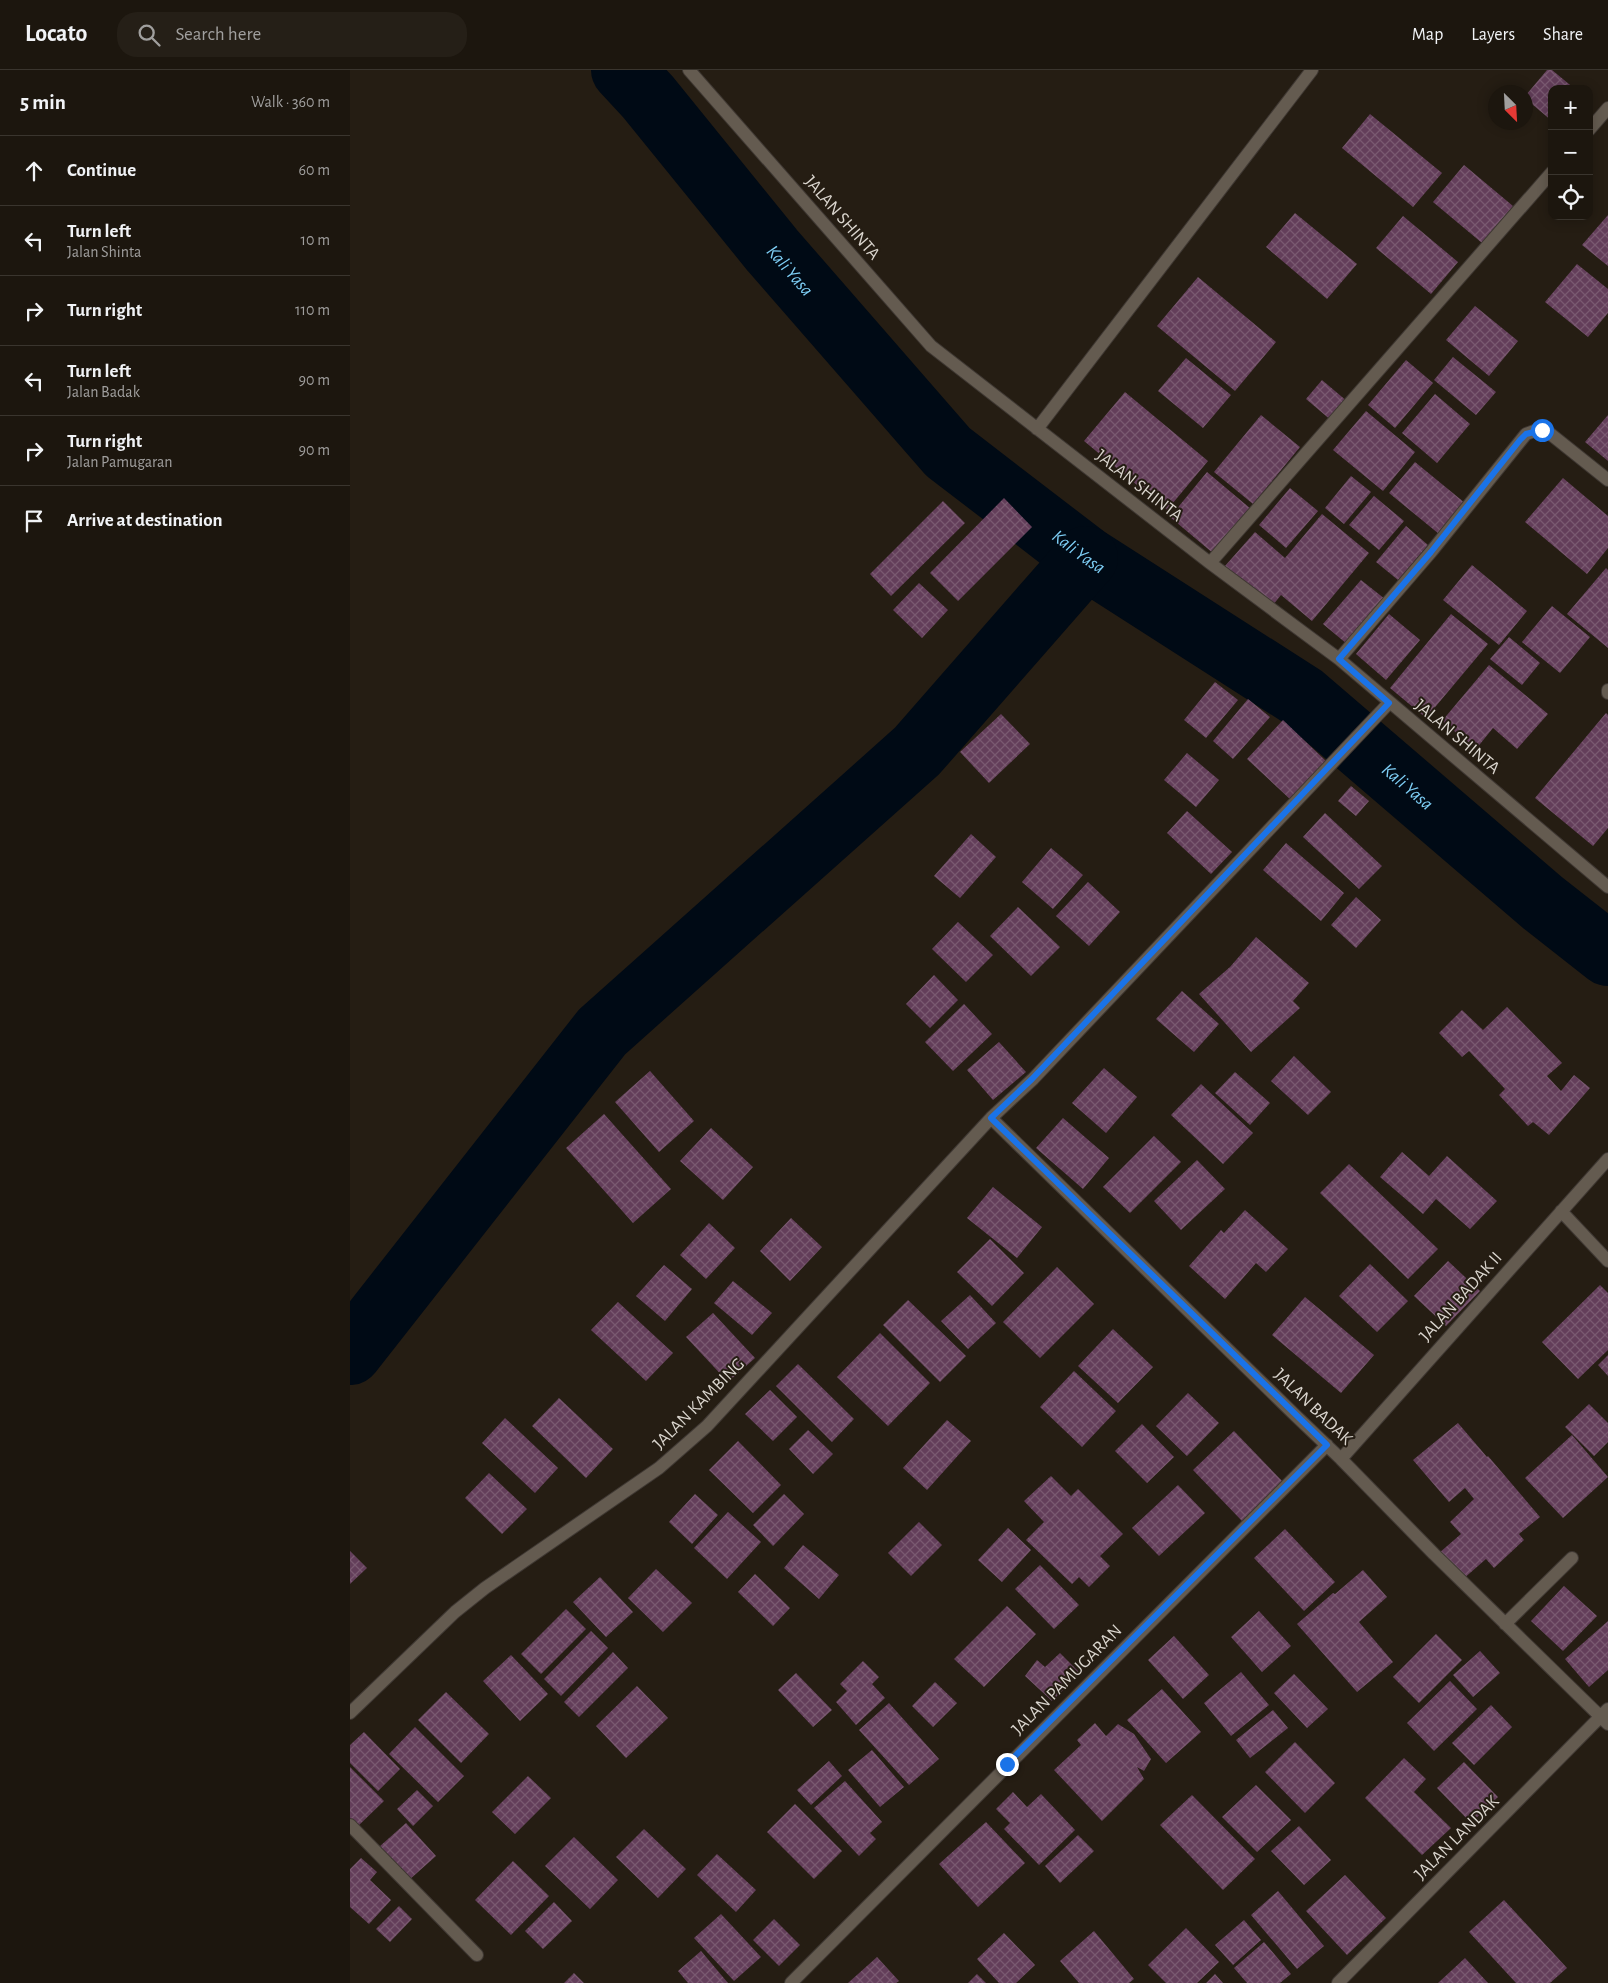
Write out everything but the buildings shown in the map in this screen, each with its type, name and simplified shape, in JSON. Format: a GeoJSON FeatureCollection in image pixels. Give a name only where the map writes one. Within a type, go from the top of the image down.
{"type":"FeatureCollection","features":[{"type":"Feature","properties":{"kind":"street","name":"JALAN SHINTA"},"geometry":{"type":"LineString","coordinates":[[689,70],[931,346],[1210,563],[1339,659],[1387,706],[1608,887]]}},
{"type":"Feature","properties":{"kind":"street"},"geometry":{"type":"LineString","coordinates":[[1037,429],[1312,70]]}},
{"type":"Feature","properties":{"kind":"street"},"geometry":{"type":"LineString","coordinates":[[1593,125],[1608,108]]}},
{"type":"Feature","properties":{"kind":"street"},"geometry":{"type":"LineString","coordinates":[[1210,563],[1549,175]]}},
{"type":"Feature","properties":{"kind":"street"},"geometry":{"type":"LineString","coordinates":[[1339,659],[1431,552],[1526,434],[1537,430],[1548,432],[1608,480]]}},
{"type":"Feature","properties":{"kind":"street","name":"JALAN KAMBING"},"geometry":{"type":"LineString","coordinates":[[350,1713],[455,1612],[484,1588],[659,1468],[707,1426],[991,1118],[1032,1079],[1387,706]]}},
{"type":"Feature","properties":{"kind":"street","name":"JALAN BADAK"},"geometry":{"type":"LineString","coordinates":[[991,1118],[1327,1445],[1505,1624],[1606,1717]]}},
{"type":"Feature","properties":{"kind":"street","name":"JALAN BADAK II"},"geometry":{"type":"LineString","coordinates":[[1341,1459],[1608,1159]]}},
{"type":"Feature","properties":{"kind":"street"},"geometry":{"type":"LineString","coordinates":[[1561,1211],[1608,1261]]}},
{"type":"Feature","properties":{"kind":"street","name":"JALAN PAMUGARAN"},"geometry":{"type":"LineString","coordinates":[[790,1983],[1327,1445]]}},
{"type":"Feature","properties":{"kind":"street"},"geometry":{"type":"LineString","coordinates":[[1505,1624],[1572,1558]]}},
{"type":"Feature","properties":{"kind":"street","name":"JALAN LANDAK"},"geometry":{"type":"LineString","coordinates":[[1338,1983],[1606,1717]]}},
{"type":"Feature","properties":{"kind":"street"},"geometry":{"type":"LineString","coordinates":[[350,1825],[477,1955]]}},
{"type":"Feature","properties":{"kind":"waterway","name":"Kali Yasa"},"geometry":{"type":"LineString","coordinates":[[623,70],[648,97],[772,250],[948,452],[1086,558],[1303,697],[1543,903],[1608,954]]}},
{"type":"Feature","properties":{"kind":"waterway"},"geometry":{"type":"LineString","coordinates":[[350,1353],[602,1032],[917,751],[1086,558]]}},
{"type":"Feature","properties":{"kind":"route"},"geometry":{"type":"LineString","coordinates":[[1007,1764],[1327,1445],[991,1118],[1032,1079],[1389,703],[1339,659],[1431,552],[1520,440],[1532,431],[1542,430]]}}]}
